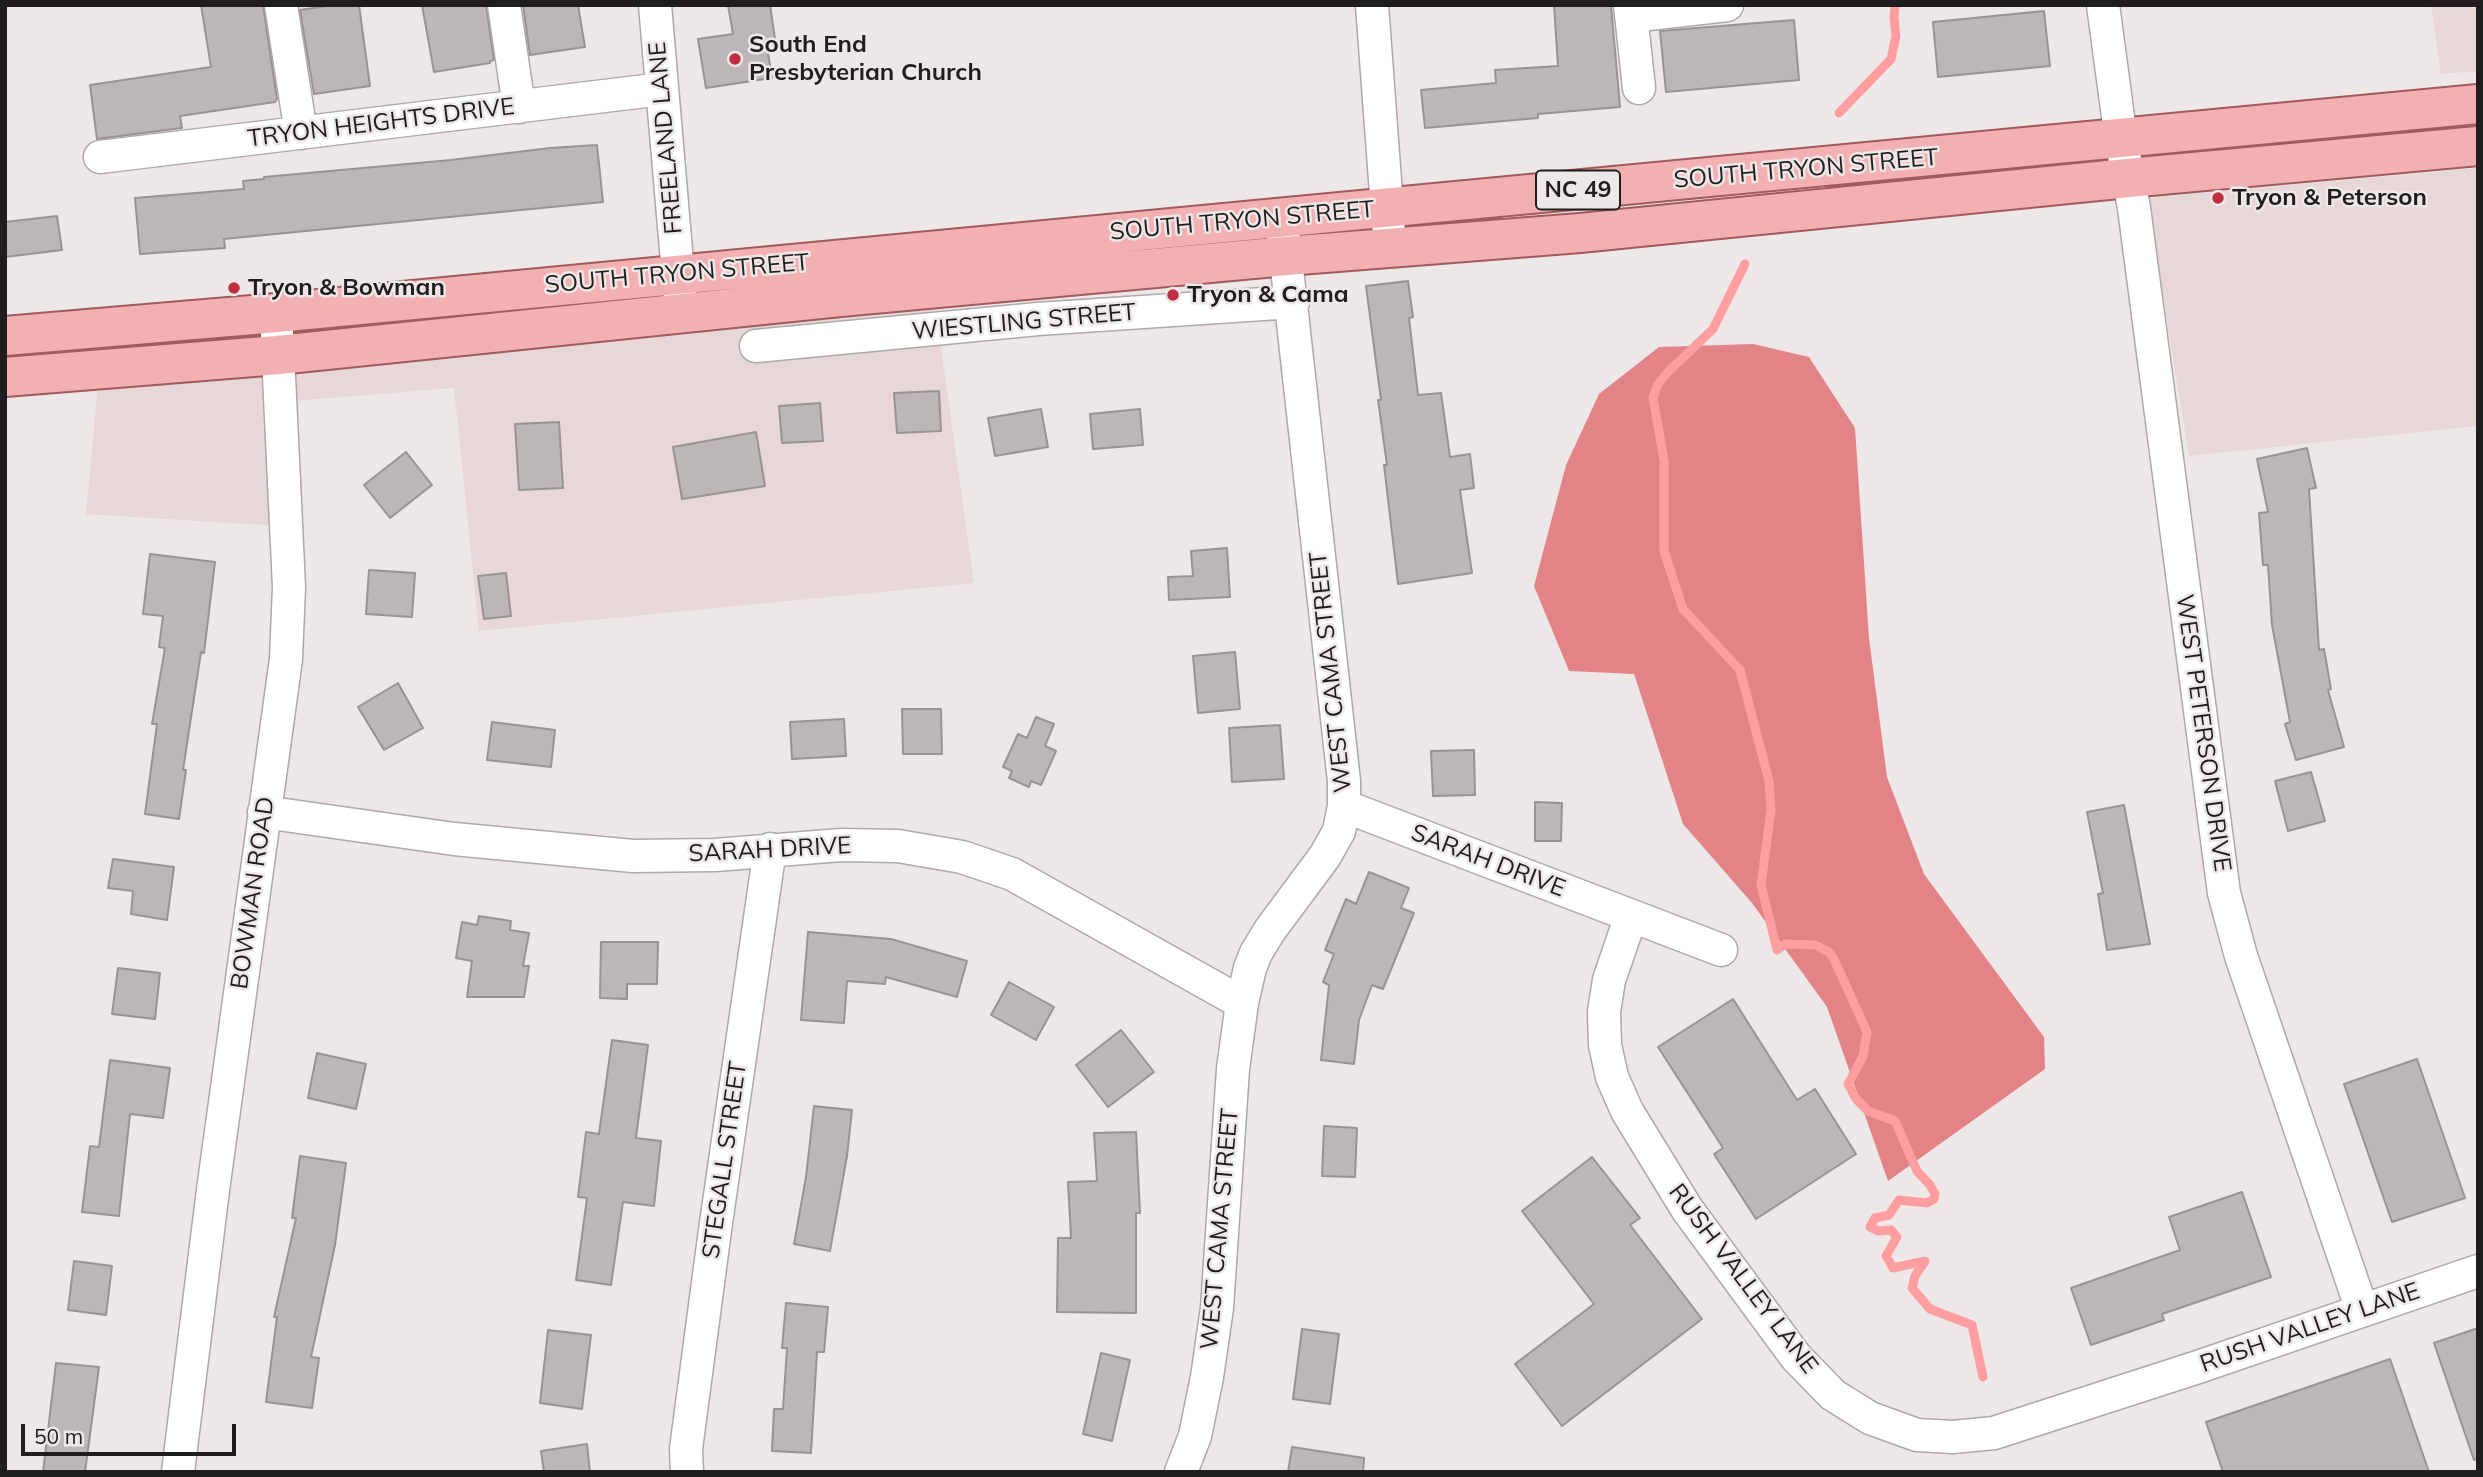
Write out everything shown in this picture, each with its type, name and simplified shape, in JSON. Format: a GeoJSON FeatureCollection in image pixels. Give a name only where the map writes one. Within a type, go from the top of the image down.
{"type":"FeatureCollection","features":[{"type":"Feature","properties":{"kind":"main road","name":"SOUTH TRYON STREET"},"geometry":{"type":"LineString","coordinates":[[5,336],[275,313],[2478,104]]}},
{"type":"Feature","properties":{"kind":"main road","name":"SOUTH TRYON STREET"},"geometry":{"type":"LineString","coordinates":[[5,377],[278,355],[681,312],[1286,256],[1580,233],[2478,146]]}},
{"type":"Feature","properties":{"kind":"street"},"geometry":{"type":"LineString","coordinates":[[281,5],[301,133]]}},
{"type":"Feature","properties":{"kind":"street"},"geometry":{"type":"LineString","coordinates":[[504,5],[519,107]]}},
{"type":"Feature","properties":{"kind":"street","name":"FREELAND LANE"},"geometry":{"type":"LineString","coordinates":[[655,5],[681,312]]}},
{"type":"Feature","properties":{"kind":"street"},"geometry":{"type":"LineString","coordinates":[[1372,5],[1390,248]]}},
{"type":"Feature","properties":{"kind":"street"},"geometry":{"type":"LineString","coordinates":[[1639,88],[1631,10],[1727,5]]}},
{"type":"Feature","properties":{"kind":"street","name":"WEST PETERSON DRIVE"},"geometry":{"type":"LineString","coordinates":[[2103,5],[2226,903],[2241,956],[2362,1310]]}},
{"type":"Feature","properties":{"kind":"street","name":"TRYON HEIGHTS DRIVE"},"geometry":{"type":"LineString","coordinates":[[100,157],[662,89]]}},
{"type":"Feature","properties":{"kind":"street","name":"WEST CAMA STREET"},"geometry":{"type":"LineString","coordinates":[[1181,1472],[1195,1436],[1215,1321],[1233,1069],[1242,1003],[1255,953],[1325,856],[1339,831],[1344,806],[1343,768],[1293,302],[1281,218]]}},
{"type":"Feature","properties":{"kind":"street","name":"WIESTLING STREET"},"geometry":{"type":"LineString","coordinates":[[756,346],[1038,319],[1293,302]]}},
{"type":"Feature","properties":{"kind":"street","name":"BOWMAN ROAD"},"geometry":{"type":"LineString","coordinates":[[178,1472],[215,1176],[286,659],[289,587],[275,313]]}},
{"type":"Feature","properties":{"kind":"street","name":"SARAH DRIVE"},"geometry":{"type":"LineString","coordinates":[[1344,806],[1721,950]]}},
{"type":"Feature","properties":{"kind":"street","name":"SARAH DRIVE"},"geometry":{"type":"LineString","coordinates":[[264,812],[454,839],[633,856],[715,855],[841,845],[898,846],[974,861],[1012,874],[1242,1003]]}},
{"type":"Feature","properties":{"kind":"street","name":"STEGALL STREET"},"geometry":{"type":"LineString","coordinates":[[687,1472],[686,1450],[713,1243],[770,849]]}},
{"type":"Feature","properties":{"kind":"street","name":"RUSH VALLEY LANE"},"geometry":{"type":"LineString","coordinates":[[1631,916],[1609,980],[1604,1012],[1605,1045],[1612,1077],[1627,1111],[1687,1209],[1796,1357],[1833,1395],[1870,1418],[1916,1434],[1953,1437],[1994,1433],[2478,1271]]}},
{"type":"Feature","properties":{"kind":"shaded area"},"geometry":{"type":"Polygon","coordinates":[[[2431,5],[2478,5],[2478,71],[2441,74],[2431,5]]]}},
{"type":"Feature","properties":{"kind":"shaded area"},"geometry":{"type":"Polygon","coordinates":[[[2478,168],[2478,426],[2189,456],[2147,198],[2478,168]]]}},
{"type":"Feature","properties":{"kind":"shaded area"},"geometry":{"type":"Polygon","coordinates":[[[935,305],[974,583],[479,631],[454,388],[292,401],[297,527],[86,514],[98,384],[935,305]]]}},
{"type":"Feature","properties":{"kind":"shaded area"},"geometry":{"type":"Polygon","coordinates":[[[1753,344],[1809,357],[1855,428],[1869,638],[1887,777],[1924,874],[2044,1037],[2045,1069],[1888,1181],[1827,1007],[1752,903],[1683,824],[1634,674],[1569,671],[1534,586],[1566,465],[1599,394],[1659,347],[1753,344]]]}},
{"type":"Feature","properties":{"kind":"building"},"geometry":{"type":"Polygon","coordinates":[[[201,5],[263,5],[277,99],[275,102],[180,116],[182,128],[97,139],[90,85],[211,67],[201,5]]]}},
{"type":"Feature","properties":{"kind":"building"},"geometry":{"type":"Polygon","coordinates":[[[333,5],[359,5],[370,86],[314,94],[300,10],[333,5]]]}},
{"type":"Feature","properties":{"kind":"building"},"geometry":{"type":"Polygon","coordinates":[[[422,5],[486,5],[494,60],[490,63],[434,72],[422,5]]]}},
{"type":"Feature","properties":{"kind":"building"},"geometry":{"type":"Polygon","coordinates":[[[523,5],[578,5],[585,47],[530,55],[523,5]]]}},
{"type":"Feature","properties":{"kind":"building","name":"South End Presbyterian Church"},"geometry":{"type":"Polygon","coordinates":[[[728,5],[770,5],[775,39],[766,40],[772,78],[706,88],[698,39],[733,34],[728,5]]]}},
{"type":"Feature","properties":{"kind":"building"},"geometry":{"type":"Polygon","coordinates":[[[1554,5],[1611,5],[1620,107],[1538,114],[1538,118],[1425,128],[1421,90],[1496,83],[1495,70],[1558,66],[1554,5]]]}},
{"type":"Feature","properties":{"kind":"building"},"geometry":{"type":"Polygon","coordinates":[[[2044,11],[2050,66],[1938,77],[1933,22],[2044,11]]]}},
{"type":"Feature","properties":{"kind":"building"},"geometry":{"type":"Polygon","coordinates":[[[1794,20],[1799,80],[1666,92],[1660,31],[1794,20]]]}},
{"type":"Feature","properties":{"kind":"building"},"geometry":{"type":"Polygon","coordinates":[[[597,145],[603,202],[224,239],[225,248],[140,254],[135,198],[244,189],[243,181],[264,177],[597,145]]]}},
{"type":"Feature","properties":{"kind":"building"},"geometry":{"type":"Polygon","coordinates":[[[57,216],[62,250],[5,257],[5,222],[57,216]]]}},
{"type":"Feature","properties":{"kind":"building"},"geometry":{"type":"Polygon","coordinates":[[[1408,281],[1413,317],[1409,318],[1418,395],[1441,393],[1450,457],[1470,454],[1474,488],[1460,490],[1472,573],[1398,584],[1378,400],[1381,400],[1366,286],[1408,281]]]}},
{"type":"Feature","properties":{"kind":"building"},"geometry":{"type":"Polygon","coordinates":[[[939,391],[941,431],[897,433],[894,393],[939,391]]]}},
{"type":"Feature","properties":{"kind":"building"},"geometry":{"type":"Polygon","coordinates":[[[820,403],[823,441],[782,443],[779,406],[820,403]]]}},
{"type":"Feature","properties":{"kind":"building"},"geometry":{"type":"Polygon","coordinates":[[[1041,409],[1048,447],[995,456],[988,418],[1041,409]]]}},
{"type":"Feature","properties":{"kind":"building"},"geometry":{"type":"Polygon","coordinates":[[[1140,409],[1143,445],[1093,449],[1090,414],[1140,409]]]}},
{"type":"Feature","properties":{"kind":"building"},"geometry":{"type":"Polygon","coordinates":[[[559,422],[563,488],[519,490],[515,424],[559,422]]]}},
{"type":"Feature","properties":{"kind":"building"},"geometry":{"type":"Polygon","coordinates":[[[756,432],[765,486],[682,499],[673,447],[756,432]]]}},
{"type":"Feature","properties":{"kind":"building"},"geometry":{"type":"Polygon","coordinates":[[[2307,448],[2316,488],[2309,489],[2319,650],[2324,649],[2331,689],[2328,690],[2344,747],[2296,760],[2285,724],[2290,722],[2272,625],[2268,565],[2263,565],[2259,513],[2268,512],[2257,459],[2307,448]]]}},
{"type":"Feature","properties":{"kind":"building"},"geometry":{"type":"Polygon","coordinates":[[[406,452],[432,485],[390,518],[364,485],[406,452]]]}},
{"type":"Feature","properties":{"kind":"building"},"geometry":{"type":"Polygon","coordinates":[[[1227,548],[1230,597],[1169,600],[1168,577],[1193,576],[1191,551],[1227,548]]]}},
{"type":"Feature","properties":{"kind":"building"},"geometry":{"type":"Polygon","coordinates":[[[150,554],[215,562],[204,653],[201,652],[183,770],[186,770],[179,819],[145,814],[157,724],[152,724],[165,648],[159,647],[163,616],[143,614],[150,554]]]}},
{"type":"Feature","properties":{"kind":"building"},"geometry":{"type":"Polygon","coordinates":[[[369,570],[415,573],[412,617],[366,614],[369,570]]]}},
{"type":"Feature","properties":{"kind":"building"},"geometry":{"type":"Polygon","coordinates":[[[506,573],[511,616],[484,619],[478,576],[506,573]]]}},
{"type":"Feature","properties":{"kind":"building"},"geometry":{"type":"Polygon","coordinates":[[[1235,652],[1240,709],[1198,713],[1193,656],[1235,652]]]}},
{"type":"Feature","properties":{"kind":"building"},"geometry":{"type":"Polygon","coordinates":[[[398,683],[423,728],[384,750],[358,707],[398,683]]]}},
{"type":"Feature","properties":{"kind":"building"},"geometry":{"type":"Polygon","coordinates":[[[902,709],[941,709],[942,754],[903,754],[902,709]]]}},
{"type":"Feature","properties":{"kind":"building"},"geometry":{"type":"Polygon","coordinates":[[[1036,717],[1054,724],[1045,746],[1056,751],[1041,785],[1031,781],[1029,787],[1009,778],[1012,771],[1003,767],[1018,734],[1027,738],[1036,717]]]}},
{"type":"Feature","properties":{"kind":"building"},"geometry":{"type":"Polygon","coordinates":[[[844,719],[846,756],[792,759],[790,722],[844,719]]]}},
{"type":"Feature","properties":{"kind":"building"},"geometry":{"type":"Polygon","coordinates":[[[492,722],[555,730],[551,767],[487,760],[492,722]]]}},
{"type":"Feature","properties":{"kind":"building"},"geometry":{"type":"Polygon","coordinates":[[[1280,725],[1284,779],[1232,782],[1229,728],[1280,725]]]}},
{"type":"Feature","properties":{"kind":"building"},"geometry":{"type":"Polygon","coordinates":[[[1474,750],[1475,795],[1433,796],[1431,751],[1474,750]]]}},
{"type":"Feature","properties":{"kind":"building"},"geometry":{"type":"Polygon","coordinates":[[[2311,772],[2325,821],[2288,831],[2275,781],[2311,772]]]}},
{"type":"Feature","properties":{"kind":"building"},"geometry":{"type":"Polygon","coordinates":[[[1535,802],[1562,803],[1561,841],[1535,841],[1535,802]]]}},
{"type":"Feature","properties":{"kind":"building"},"geometry":{"type":"Polygon","coordinates":[[[2124,805],[2150,944],[2107,950],[2098,894],[2103,893],[2087,812],[2124,805]]]}},
{"type":"Feature","properties":{"kind":"building"},"geometry":{"type":"Polygon","coordinates":[[[113,859],[174,867],[167,920],[131,914],[133,891],[108,888],[113,859]]]}},
{"type":"Feature","properties":{"kind":"building"},"geometry":{"type":"Polygon","coordinates":[[[1369,872],[1409,888],[1401,908],[1414,913],[1383,989],[1372,985],[1359,1020],[1354,1064],[1321,1060],[1329,985],[1323,982],[1334,954],[1325,950],[1346,899],[1356,904],[1369,872]]]}},
{"type":"Feature","properties":{"kind":"building"},"geometry":{"type":"Polygon","coordinates":[[[479,916],[511,921],[510,930],[529,933],[523,966],[529,966],[524,997],[467,997],[472,961],[456,958],[462,922],[477,925],[479,916]]]}},
{"type":"Feature","properties":{"kind":"building"},"geometry":{"type":"Polygon","coordinates":[[[808,932],[891,939],[967,961],[957,997],[886,977],[885,984],[847,981],[844,1023],[801,1020],[808,932]]]}},
{"type":"Feature","properties":{"kind":"building"},"geometry":{"type":"Polygon","coordinates":[[[601,942],[658,942],[657,984],[627,984],[627,999],[600,998],[601,942]]]}},
{"type":"Feature","properties":{"kind":"building"},"geometry":{"type":"Polygon","coordinates":[[[118,968],[160,973],[155,1019],[112,1014],[118,968]]]}},
{"type":"Feature","properties":{"kind":"building"},"geometry":{"type":"Polygon","coordinates":[[[1009,982],[1054,1007],[1036,1040],[991,1015],[1009,982]]]}},
{"type":"Feature","properties":{"kind":"building"},"geometry":{"type":"Polygon","coordinates":[[[1733,999],[1797,1100],[1815,1089],[1856,1154],[1756,1219],[1714,1154],[1723,1148],[1658,1047],[1733,999]]]}},
{"type":"Feature","properties":{"kind":"building"},"geometry":{"type":"Polygon","coordinates":[[[1121,1030],[1154,1072],[1108,1107],[1076,1065],[1121,1030]]]}},
{"type":"Feature","properties":{"kind":"building"},"geometry":{"type":"Polygon","coordinates":[[[612,1040],[648,1045],[636,1138],[661,1141],[654,1206],[623,1202],[611,1285],[576,1280],[587,1198],[578,1197],[586,1132],[599,1134],[612,1040]]]}},
{"type":"Feature","properties":{"kind":"building"},"geometry":{"type":"Polygon","coordinates":[[[317,1053],[366,1064],[356,1109],[308,1098],[317,1053]]]}},
{"type":"Feature","properties":{"kind":"building"},"geometry":{"type":"Polygon","coordinates":[[[2417,1059],[2465,1198],[2392,1222],[2344,1084],[2417,1059]]]}},
{"type":"Feature","properties":{"kind":"building"},"geometry":{"type":"Polygon","coordinates":[[[110,1060],[170,1068],[163,1118],[130,1114],[119,1216],[82,1212],[90,1146],[99,1147],[110,1060]]]}},
{"type":"Feature","properties":{"kind":"building"},"geometry":{"type":"Polygon","coordinates":[[[814,1106],[852,1110],[847,1156],[830,1251],[794,1244],[806,1177],[814,1106]]]}},
{"type":"Feature","properties":{"kind":"building"},"geometry":{"type":"Polygon","coordinates":[[[1324,1126],[1357,1128],[1355,1177],[1322,1176],[1324,1126]]]}},
{"type":"Feature","properties":{"kind":"building"},"geometry":{"type":"Polygon","coordinates":[[[1136,1132],[1140,1213],[1136,1213],[1136,1313],[1057,1312],[1058,1238],[1071,1238],[1068,1182],[1097,1181],[1094,1133],[1136,1132]]]}},
{"type":"Feature","properties":{"kind":"building"},"geometry":{"type":"Polygon","coordinates":[[[300,1156],[346,1163],[335,1245],[311,1357],[319,1358],[312,1408],[266,1402],[277,1317],[274,1317],[296,1218],[292,1218],[300,1156]]]}},
{"type":"Feature","properties":{"kind":"building"},"geometry":{"type":"Polygon","coordinates":[[[1592,1157],[1640,1218],[1630,1225],[1702,1319],[1562,1426],[1515,1364],[1594,1304],[1522,1211],[1592,1157]]]}},
{"type":"Feature","properties":{"kind":"building"},"geometry":{"type":"Polygon","coordinates":[[[2242,1192],[2271,1277],[2162,1314],[2164,1320],[2091,1345],[2071,1288],[2180,1250],[2169,1217],[2242,1192]]]}},
{"type":"Feature","properties":{"kind":"building"},"geometry":{"type":"Polygon","coordinates":[[[74,1261],[112,1266],[106,1315],[68,1310],[74,1261]]]}},
{"type":"Feature","properties":{"kind":"building"},"geometry":{"type":"Polygon","coordinates":[[[786,1303],[828,1307],[824,1352],[817,1352],[811,1453],[772,1451],[774,1409],[783,1409],[787,1348],[782,1348],[786,1303]]]}},
{"type":"Feature","properties":{"kind":"building"},"geometry":{"type":"Polygon","coordinates":[[[2478,1328],[2478,1459],[2474,1460],[2434,1343],[2478,1328]]]}},
{"type":"Feature","properties":{"kind":"building"},"geometry":{"type":"Polygon","coordinates":[[[1302,1329],[1339,1334],[1330,1404],[1293,1399],[1302,1329]]]}},
{"type":"Feature","properties":{"kind":"building"},"geometry":{"type":"Polygon","coordinates":[[[548,1330],[591,1335],[582,1409],[540,1403],[548,1330]]]}},
{"type":"Feature","properties":{"kind":"building"},"geometry":{"type":"Polygon","coordinates":[[[1101,1353],[1130,1360],[1112,1441],[1083,1434],[1101,1353]]]}},
{"type":"Feature","properties":{"kind":"building"},"geometry":{"type":"Polygon","coordinates":[[[2390,1359],[2429,1472],[2223,1472],[2206,1422],[2390,1359]]]}},
{"type":"Feature","properties":{"kind":"building"},"geometry":{"type":"Polygon","coordinates":[[[56,1363],[99,1367],[85,1472],[43,1472],[56,1363]]]}},
{"type":"Feature","properties":{"kind":"building"},"geometry":{"type":"Polygon","coordinates":[[[587,1444],[590,1472],[544,1472],[541,1451],[587,1444]]]}},
{"type":"Feature","properties":{"kind":"building"},"geometry":{"type":"Polygon","coordinates":[[[1292,1447],[1364,1458],[1363,1472],[1288,1472],[1292,1447]]]}},
{"type":"Feature","properties":{"kind":"waterway"},"geometry":{"type":"LineString","coordinates":[[1839,113],[1891,59],[1896,36],[1895,5]]}},
{"type":"Feature","properties":{"kind":"waterway"},"geometry":{"type":"LineString","coordinates":[[1745,264],[1713,329],[1667,373],[1658,384],[1653,397],[1664,461],[1664,551],[1683,609],[1740,670],[1769,781],[1771,810],[1761,885],[1777,950],[1785,944],[1815,945],[1829,952],[1834,959],[1867,1032],[1863,1056],[1848,1084],[1856,1099],[1868,1111],[1895,1121],[1917,1171],[1935,1194],[1934,1199],[1927,1203],[1899,1200],[1889,1215],[1875,1218],[1870,1227],[1878,1231],[1891,1230],[1897,1237],[1886,1256],[1893,1268],[1925,1261],[1915,1276],[1912,1288],[1930,1309],[1972,1325],[1983,1377]]}},
{"type":"Feature","properties":{"kind":"place","name":"South End Presbyterian Church"},"geometry":{"type":"Point","coordinates":[735,59]}},
{"type":"Feature","properties":{"kind":"place","name":"Tryon & Peterson"},"geometry":{"type":"Point","coordinates":[2218,198]}},
{"type":"Feature","properties":{"kind":"place","name":"Tryon & Bowman"},"geometry":{"type":"Point","coordinates":[234,288]}},
{"type":"Feature","properties":{"kind":"place","name":"Tryon & Cama"},"geometry":{"type":"Point","coordinates":[1173,295]}}]}
